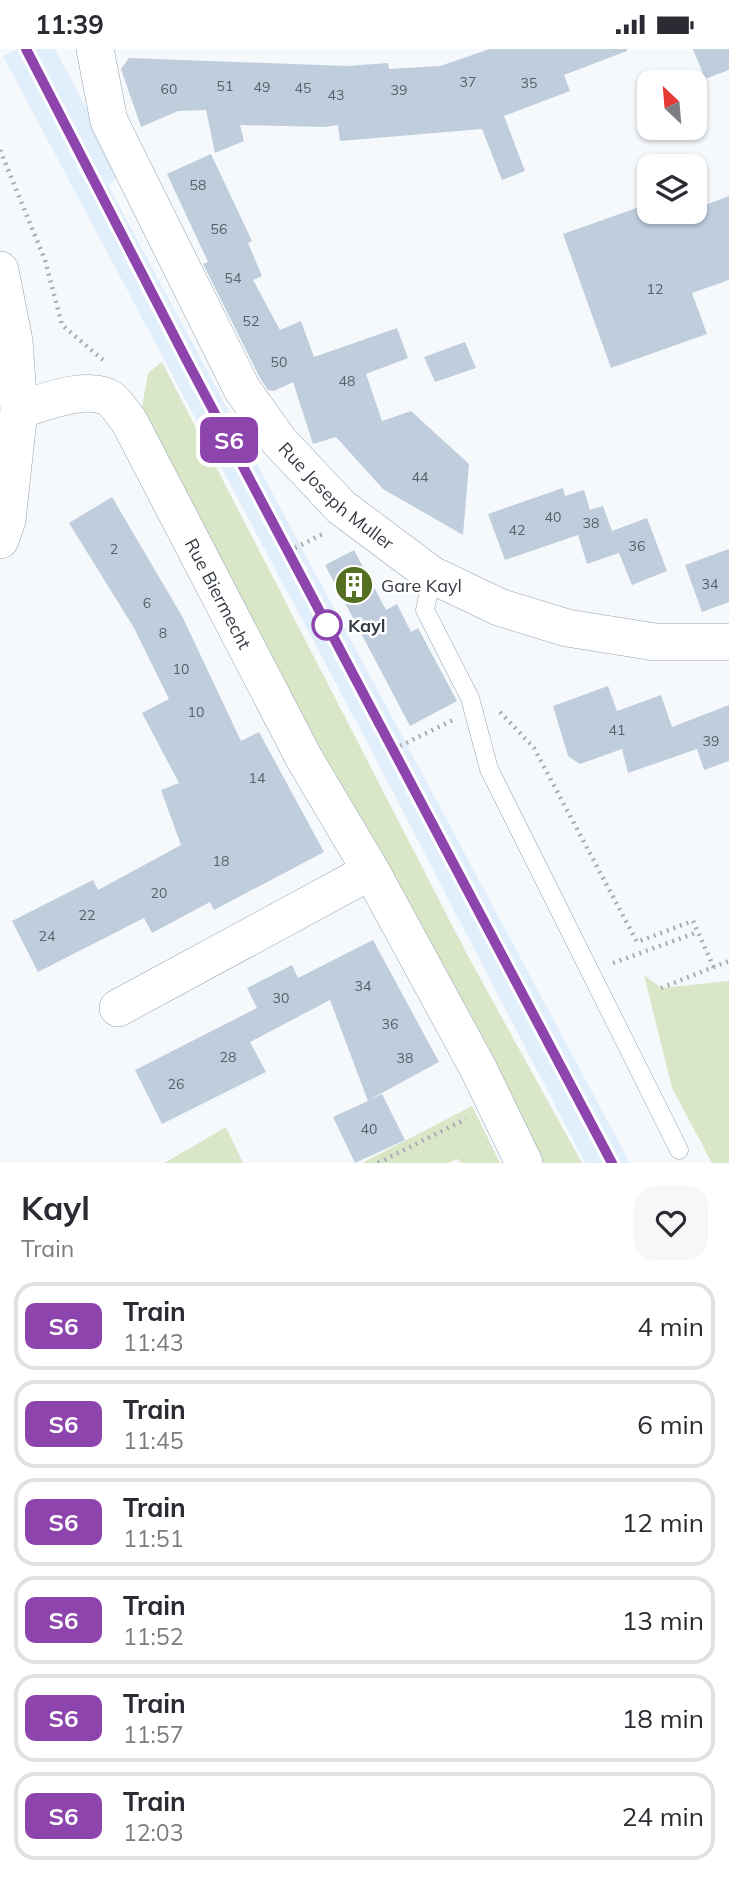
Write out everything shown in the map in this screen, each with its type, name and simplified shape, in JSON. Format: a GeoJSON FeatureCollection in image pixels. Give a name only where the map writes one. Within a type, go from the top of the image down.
{"type":"FeatureCollection","features":[{"type":"Feature","properties":{"kind":"street","name":"Rue Joseph Muller"},"geometry":{"type":"LineString","coordinates":[[95,49],[110,121],[242,389],[279,441],[341,507],[432,575],[499,607],[566,628],[655,642],[729,642]]}},
{"type":"Feature","properties":{"kind":"street"},"geometry":{"type":"LineString","coordinates":[[0,270],[14,341],[19,410],[7,520],[0,540]]}},
{"type":"Feature","properties":{"kind":"street","name":"Rue Biermecht"},"geometry":{"type":"LineString","coordinates":[[19,410],[69,395],[92,394],[111,399],[129,421],[304,758],[371,871],[478,1068],[523,1163]]}},
{"type":"Feature","properties":{"kind":"street"},"geometry":{"type":"LineString","coordinates":[[118,1009],[371,871]]}},
{"type":"Feature","properties":{"kind":"lane"},"geometry":{"type":"LineString","coordinates":[[432,575],[425,610],[470,698],[489,769],[679,1150]]}},
{"type":"Feature","properties":{"kind":"path"},"geometry":{"type":"LineString","coordinates":[[0,150],[45,260],[62,325],[105,361]]}},
{"type":"Feature","properties":{"kind":"path"},"geometry":{"type":"LineString","coordinates":[[496,707],[534,748],[637,942],[694,921],[714,968]]}},
{"type":"Feature","properties":{"kind":"path"},"geometry":{"type":"LineString","coordinates":[[400,746],[473,710]]}},
{"type":"Feature","properties":{"kind":"path"},"geometry":{"type":"LineString","coordinates":[[590,972],[698,932]]}},
{"type":"Feature","properties":{"kind":"path"},"geometry":{"type":"LineString","coordinates":[[661,988],[729,961]]}},
{"type":"Feature","properties":{"kind":"path"},"geometry":{"type":"LineString","coordinates":[[378,1163],[495,1104]]}},
{"type":"Feature","properties":{"kind":"shaded area"},"geometry":{"type":"Polygon","coordinates":[[[17,49],[55,49],[121,174],[108,185],[630,1163],[585,1163],[367,742],[3,56],[17,49]]]}},
{"type":"Feature","properties":{"kind":"green space"},"geometry":{"type":"Polygon","coordinates":[[[162,362],[469,958],[582,1163],[540,1163],[415,933],[141,413],[148,373],[162,362]]]}},
{"type":"Feature","properties":{"kind":"green space"},"geometry":{"type":"Polygon","coordinates":[[[644,975],[661,988],[729,981],[729,1163],[712,1163],[672,1088],[644,975]]]}},
{"type":"Feature","properties":{"kind":"green space"},"geometry":{"type":"Polygon","coordinates":[[[472,1106],[500,1163],[461,1163],[458,1159],[448,1163],[362,1163],[472,1106]]]}},
{"type":"Feature","properties":{"kind":"green space"},"geometry":{"type":"Polygon","coordinates":[[[226,1127],[243,1163],[165,1163],[166,1162],[226,1127]]]}},
{"type":"Feature","properties":{"kind":"building"},"geometry":{"type":"Polygon","coordinates":[[[490,49],[627,51],[564,75],[570,91],[504,116],[525,171],[502,180],[482,129],[340,141],[338,125],[240,125],[244,141],[215,153],[206,110],[178,111],[141,127],[121,69],[129,58],[347,66],[388,63],[389,69],[440,66],[490,49]]]}},
{"type":"Feature","properties":{"kind":"building"},"geometry":{"type":"Polygon","coordinates":[[[693,49],[729,49],[729,70],[707,78],[707,70],[701,70],[693,49]]]}},
{"type":"Feature","properties":{"kind":"building"},"geometry":{"type":"Polygon","coordinates":[[[211,154],[252,241],[248,243],[262,276],[253,280],[280,330],[301,321],[314,357],[397,328],[408,358],[366,374],[382,421],[411,411],[469,464],[463,535],[383,489],[336,437],[313,444],[293,382],[274,391],[268,390],[260,378],[203,264],[208,262],[167,174],[211,154]]]}},
{"type":"Feature","properties":{"kind":"building"},"geometry":{"type":"Polygon","coordinates":[[[729,196],[729,280],[692,293],[707,334],[611,368],[563,234],[637,208],[637,224],[707,224],[707,204],[729,196]]]}},
{"type":"Feature","properties":{"kind":"building"},"geometry":{"type":"Polygon","coordinates":[[[465,342],[476,368],[435,382],[424,357],[465,342]]]}},
{"type":"Feature","properties":{"kind":"building"},"geometry":{"type":"Polygon","coordinates":[[[563,488],[565,496],[584,490],[590,510],[603,506],[612,531],[647,518],[667,571],[632,585],[619,553],[587,564],[578,535],[505,560],[488,514],[563,488]]]}},
{"type":"Feature","properties":{"kind":"building"},"geometry":{"type":"Polygon","coordinates":[[[112,497],[182,616],[241,741],[259,732],[324,852],[214,910],[210,902],[152,933],[144,918],[38,972],[12,921],[93,880],[98,890],[181,845],[161,790],[179,783],[142,713],[169,699],[134,628],[69,523],[112,497]]]}},
{"type":"Feature","properties":{"kind":"building"},"geometry":{"type":"Polygon","coordinates":[[[729,549],[729,602],[702,612],[685,565],[729,549]]]}},
{"type":"Feature","properties":{"kind":"building"},"geometry":{"type":"Polygon","coordinates":[[[354,550],[386,610],[397,604],[411,632],[418,628],[457,701],[410,726],[325,565],[354,550]]]}},
{"type":"Feature","properties":{"kind":"building"},"geometry":{"type":"Polygon","coordinates":[[[608,686],[617,711],[661,695],[672,727],[729,705],[729,761],[704,770],[697,749],[628,773],[622,749],[580,764],[568,756],[553,706],[608,686]]]}},
{"type":"Feature","properties":{"kind":"building"},"geometry":{"type":"Polygon","coordinates":[[[373,940],[439,1062],[369,1100],[382,1094],[405,1140],[355,1163],[333,1117],[368,1101],[330,1000],[250,1042],[266,1072],[162,1124],[135,1070],[257,1008],[247,988],[292,965],[298,978],[373,940]]]}},
{"type":"Feature","properties":{"kind":"railway"},"geometry":{"type":"LineString","coordinates":[[26,49],[186,359],[612,1163]]}},
{"type":"Feature","properties":{"kind":"train","name":"S6"},"geometry":{"type":"LineString","coordinates":[[26,49],[186,359],[612,1163]]}},
{"type":"Feature","properties":{"kind":"place","name":"Gare Kayl"},"geometry":{"type":"Point","coordinates":[354,585]}},
{"type":"Feature","properties":{"kind":"place","name":"Kayl"},"geometry":{"type":"Point","coordinates":[327,625]}}]}
